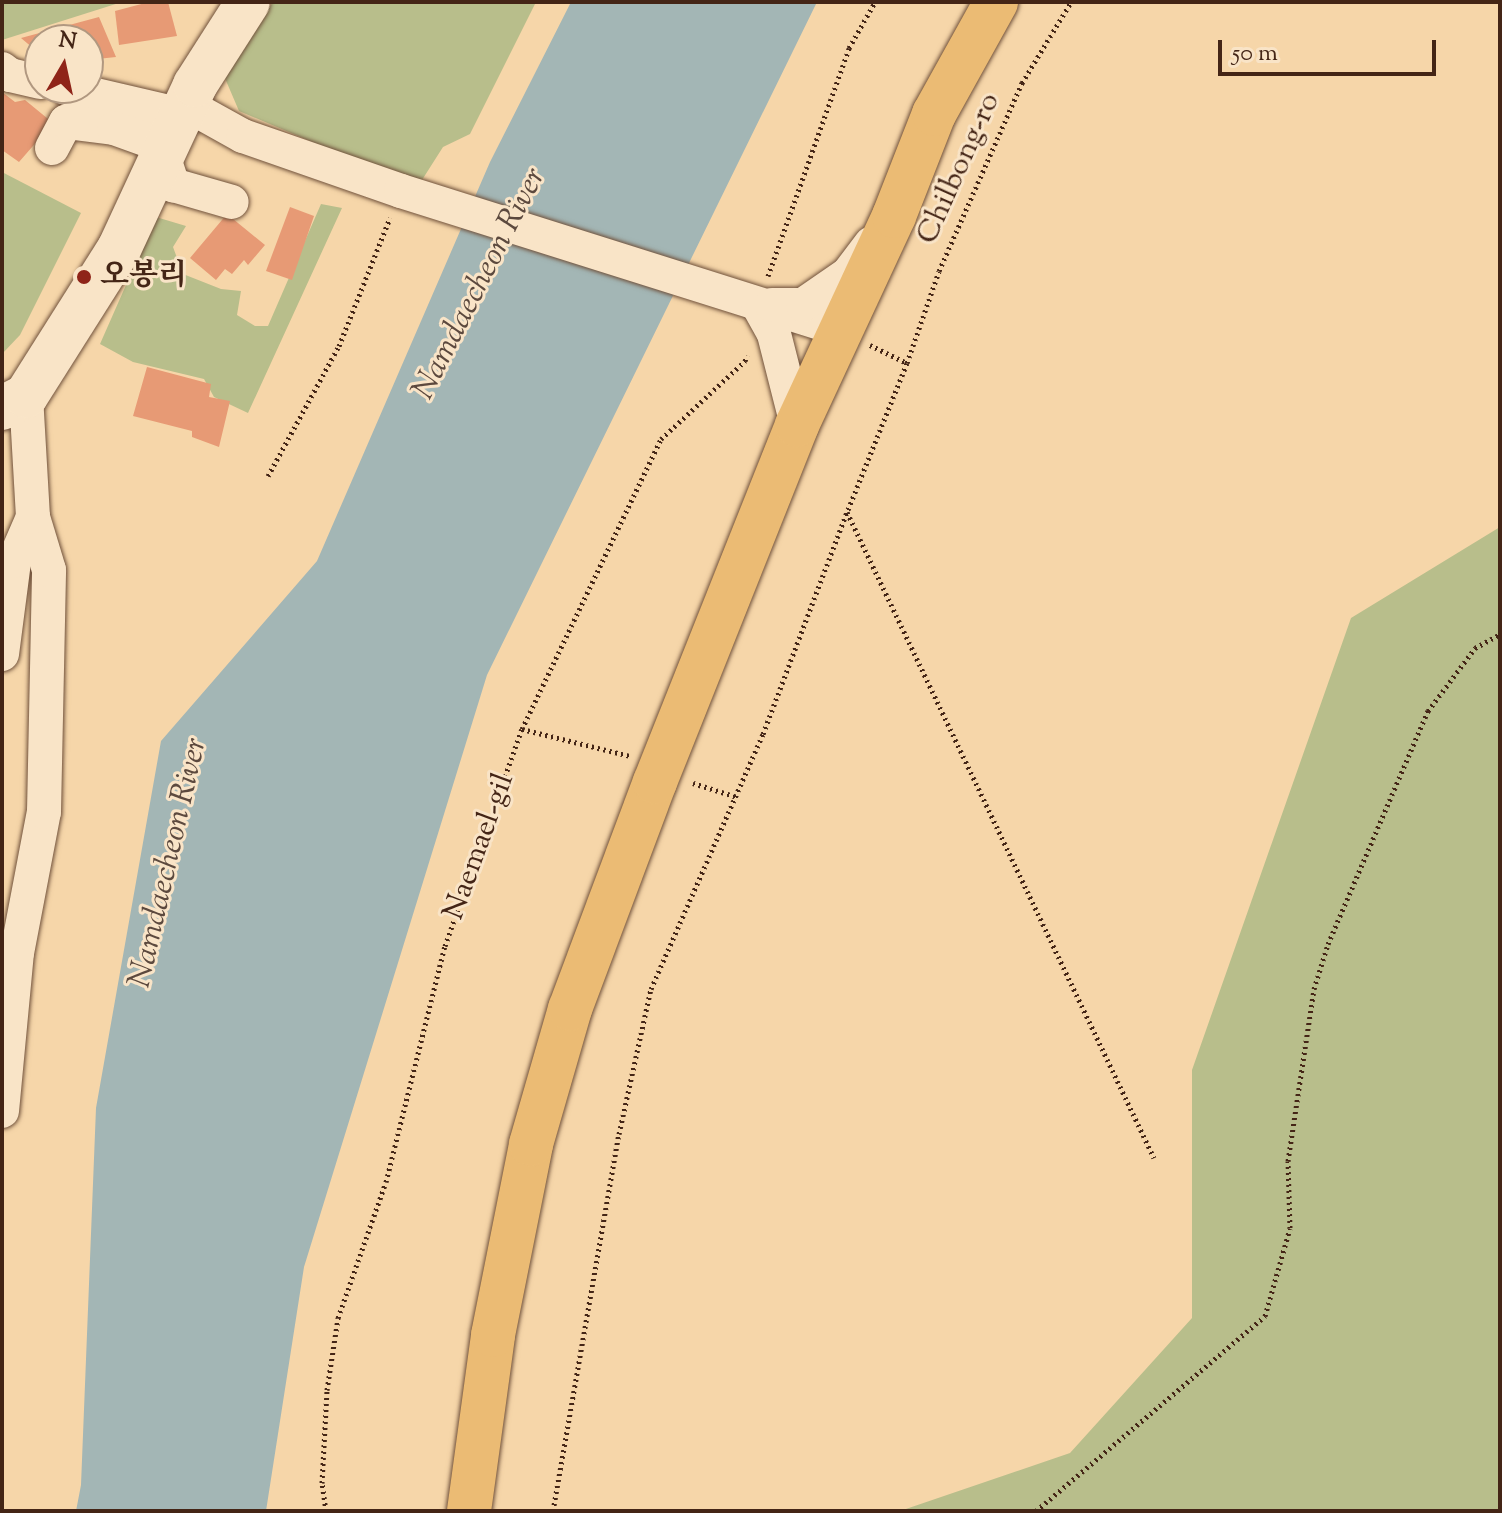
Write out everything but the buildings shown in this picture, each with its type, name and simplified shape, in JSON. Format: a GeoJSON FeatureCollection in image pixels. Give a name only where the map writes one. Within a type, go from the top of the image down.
{"type":"FeatureCollection","features":[{"type":"Feature","properties":{"kind":"main road"},"geometry":{"type":"LineString","coordinates":[[9,404],[119,249],[174,130],[248,2]]}},
{"type":"Feature","properties":{"kind":"main road"},"geometry":{"type":"LineString","coordinates":[[469,1511],[493,1335],[528,1159],[570,1009],[655,782],[797,425],[894,216],[934,114],[996,2]]}},
{"type":"Feature","properties":{"kind":"street"},"geometry":{"type":"LineString","coordinates":[[2,69],[10,75],[24,78]]}},
{"type":"Feature","properties":{"kind":"street"},"geometry":{"type":"LineString","coordinates":[[104,103],[174,130]]}},
{"type":"Feature","properties":{"kind":"street"},"geometry":{"type":"LineString","coordinates":[[52,148],[66,122],[243,136],[408,193],[841,330]]}},
{"type":"Feature","properties":{"kind":"street"},"geometry":{"type":"LineString","coordinates":[[174,130],[173,185],[232,202]]}},
{"type":"Feature","properties":{"kind":"street"},"geometry":{"type":"LineString","coordinates":[[758,305],[803,305],[848,274],[894,216]]}},
{"type":"Feature","properties":{"kind":"street"},"geometry":{"type":"LineString","coordinates":[[758,305],[774,334],[797,425]]}},
{"type":"Feature","properties":{"kind":"street"},"geometry":{"type":"LineString","coordinates":[[2,1111],[17,953],[44,812],[49,570],[33,517],[9,404]]}},
{"type":"Feature","properties":{"kind":"street"},"geometry":{"type":"LineString","coordinates":[[2,654],[14,561],[33,517]]}},
{"type":"Feature","properties":{"kind":"path","name":"Naemael-gil"},"geometry":{"type":"LineString","coordinates":[[326,1511],[322,1483],[327,1390],[338,1318],[386,1182],[445,946],[522,729],[661,439],[745,361],[758,305],[849,48],[875,2]]}},
{"type":"Feature","properties":{"kind":"path","name":"Chilbong-ro"},"geometry":{"type":"LineString","coordinates":[[553,1511],[619,1134],[651,989],[737,797],[907,363],[939,271],[1022,83],[1071,2]]}},
{"type":"Feature","properties":{"kind":"path"},"geometry":{"type":"LineString","coordinates":[[268,476],[339,346],[408,193]]}},
{"type":"Feature","properties":{"kind":"path"},"geometry":{"type":"LineString","coordinates":[[841,330],[907,363]]}},
{"type":"Feature","properties":{"kind":"path"},"geometry":{"type":"LineString","coordinates":[[847,512],[1154,1158]]}},
{"type":"Feature","properties":{"kind":"path"},"geometry":{"type":"LineString","coordinates":[[1036,1511],[1265,1316],[1290,1228],[1288,1161],[1314,989],[1328,944],[1428,711],[1475,648],[1500,634]]}},
{"type":"Feature","properties":{"kind":"path"},"geometry":{"type":"LineString","coordinates":[[522,729],[637,758]]}},
{"type":"Feature","properties":{"kind":"path"},"geometry":{"type":"LineString","coordinates":[[684,780],[737,797]]}},
{"type":"Feature","properties":{"kind":"green space"},"geometry":{"type":"Polygon","coordinates":[[[2,2],[122,2],[53,24],[24,24],[24,33],[2,40],[2,2]]]}},
{"type":"Feature","properties":{"kind":"green space"},"geometry":{"type":"Polygon","coordinates":[[[273,2],[536,2],[470,134],[443,147],[422,180],[369,166],[239,111],[224,76],[273,2]]]}},
{"type":"Feature","properties":{"kind":"green space"},"geometry":{"type":"Polygon","coordinates":[[[2,172],[81,213],[20,335],[2,354],[2,172]]]}},
{"type":"Feature","properties":{"kind":"green space"},"geometry":{"type":"Polygon","coordinates":[[[321,204],[342,208],[248,413],[214,397],[204,379],[133,362],[100,344],[156,217],[186,226],[173,247],[183,274],[221,289],[241,291],[237,315],[255,326],[268,326],[321,204]]]}},
{"type":"Feature","properties":{"kind":"green space"},"geometry":{"type":"Polygon","coordinates":[[[1500,527],[1500,1511],[900,1511],[1070,1453],[1192,1318],[1192,1070],[1351,618],[1500,527]]]}},
{"type":"Feature","properties":{"kind":"water","name":"Namdaecheon River"},"geometry":{"type":"Polygon","coordinates":[[[571,2],[817,2],[487,675],[304,1267],[266,1511],[76,1511],[81,1485],[96,1108],[161,741],[317,561],[490,162],[571,2]]]}},
{"type":"Feature","properties":{"kind":"place","name":"오봉리"},"geometry":{"type":"Point","coordinates":[84,277]}}]}
